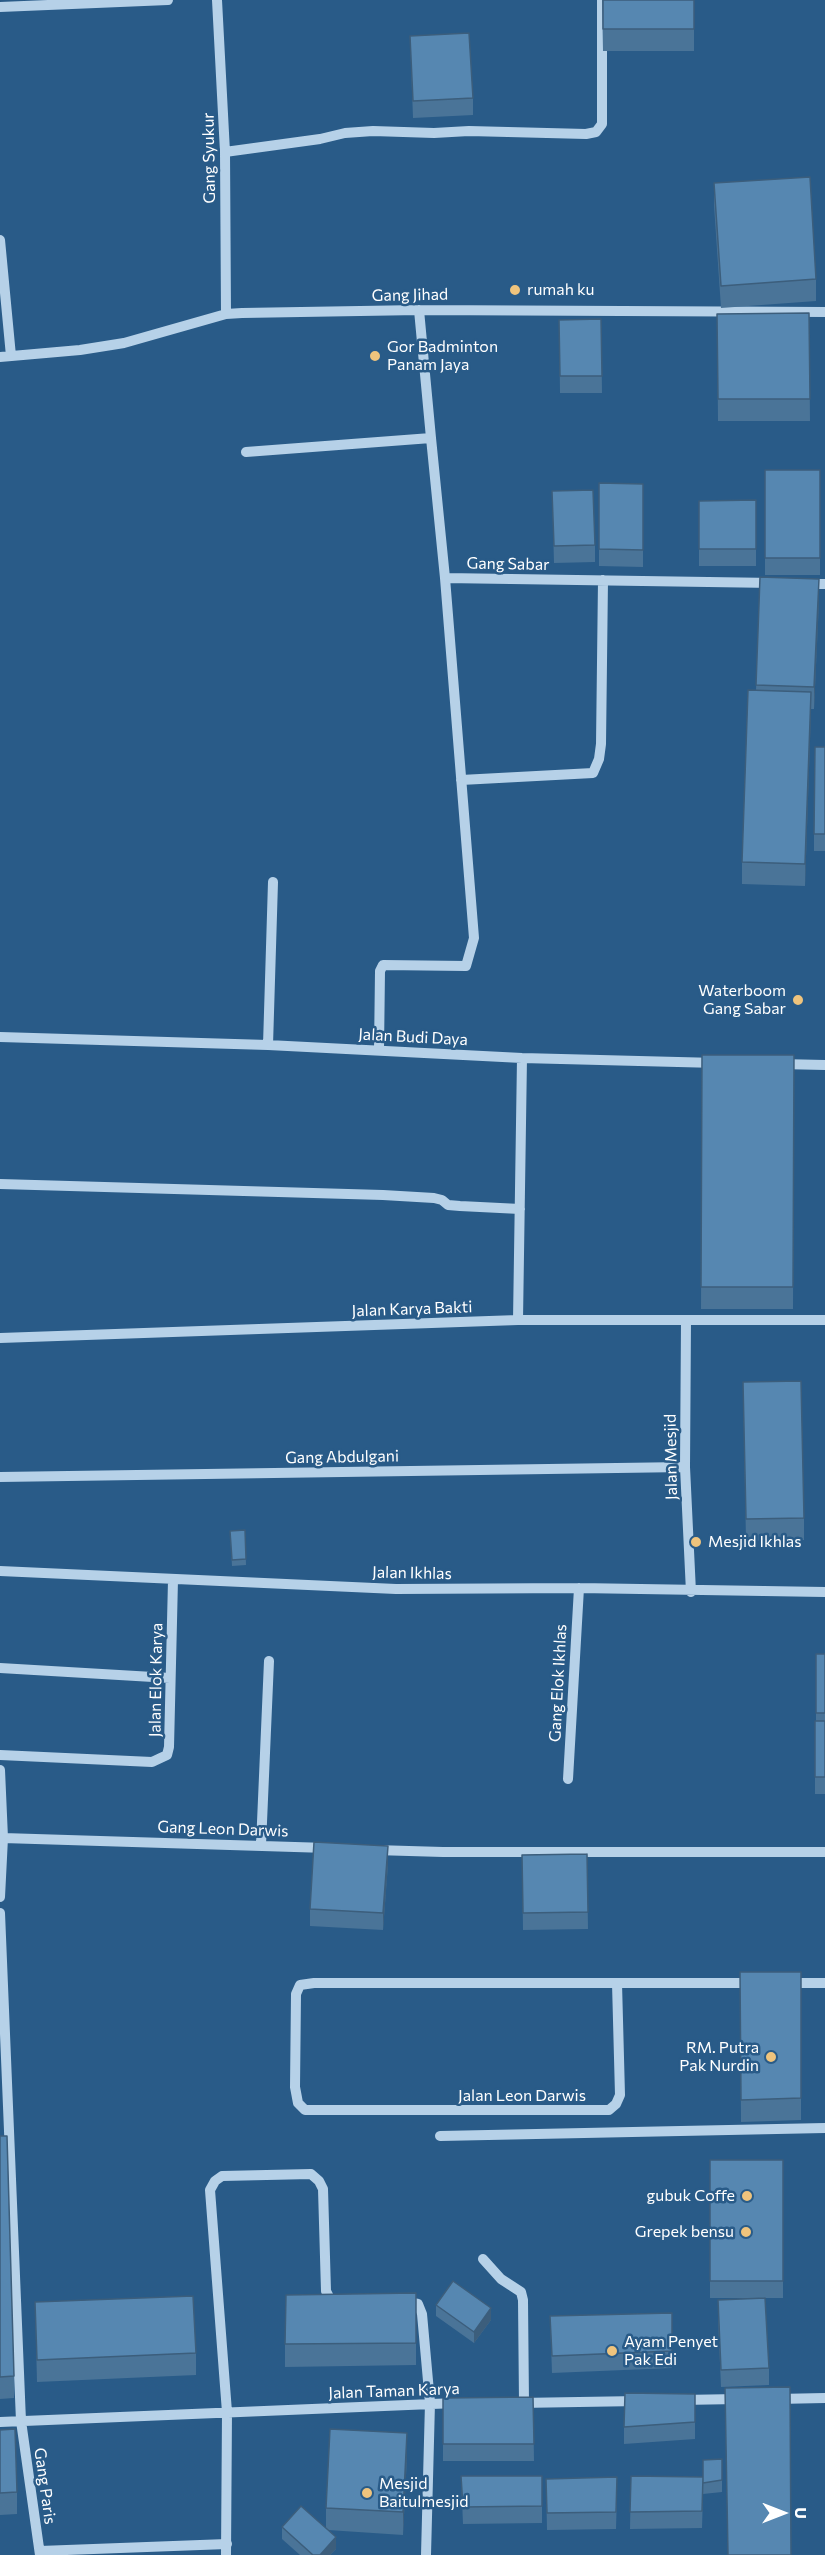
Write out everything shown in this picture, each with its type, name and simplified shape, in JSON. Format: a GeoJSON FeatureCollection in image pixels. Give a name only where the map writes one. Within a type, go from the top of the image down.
{"type":"FeatureCollection","features":[{"type":"Feature","properties":{"kind":"street"},"geometry":{"type":"LineString","coordinates":[[0,7],[168,0]]}},
{"type":"Feature","properties":{"kind":"street","name":"Gang Syukur"},"geometry":{"type":"LineString","coordinates":[[217,0],[225,152],[226,314]]}},
{"type":"Feature","properties":{"kind":"street"},"geometry":{"type":"LineString","coordinates":[[225,152],[364,132],[469,130],[586,134],[596,132],[602,124],[602,0]]}},
{"type":"Feature","properties":{"kind":"street"},"geometry":{"type":"LineString","coordinates":[[0,240],[5,357]]}},
{"type":"Feature","properties":{"kind":"street","name":"Gang Jihad"},"geometry":{"type":"LineString","coordinates":[[5,357],[80,350],[124,343],[226,314],[419,310],[825,312]]}},
{"type":"Feature","properties":{"kind":"street","name":"Gang Sabar"},"geometry":{"type":"LineString","coordinates":[[419,310],[445,578],[825,584]]}},
{"type":"Feature","properties":{"kind":"street"},"geometry":{"type":"LineString","coordinates":[[246,452],[431,438]]}},
{"type":"Feature","properties":{"kind":"street"},"geometry":{"type":"LineString","coordinates":[[379,1050],[382,965],[466,966],[471,956],[474,938],[445,578]]}},
{"type":"Feature","properties":{"kind":"street"},"geometry":{"type":"LineString","coordinates":[[461,780],[593,773],[599,759],[601,744],[603,580]]}},
{"type":"Feature","properties":{"kind":"street"},"geometry":{"type":"LineString","coordinates":[[268,1045],[273,882]]}},
{"type":"Feature","properties":{"kind":"street","name":"Jalan Budi Daya"},"geometry":{"type":"LineString","coordinates":[[0,1037],[268,1045],[522,1058],[729,1063]]}},
{"type":"Feature","properties":{"kind":"street"},"geometry":{"type":"LineString","coordinates":[[518,1320],[522,1058]]}},
{"type":"Feature","properties":{"kind":"street"},"geometry":{"type":"LineString","coordinates":[[764,1064],[825,1065]]}},
{"type":"Feature","properties":{"kind":"street"},"geometry":{"type":"LineString","coordinates":[[0,1184],[383,1195],[434,1198],[454,1206],[520,1209]]}},
{"type":"Feature","properties":{"kind":"street","name":"Jalan Karya Bakti"},"geometry":{"type":"LineString","coordinates":[[0,1338],[518,1320],[686,1322],[825,1320]]}},
{"type":"Feature","properties":{"kind":"street","name":"Jalan Mesjid"},"geometry":{"type":"LineString","coordinates":[[686,1322],[685,1467],[691,1592]]}},
{"type":"Feature","properties":{"kind":"street","name":"Gang Abdulgani"},"geometry":{"type":"LineString","coordinates":[[0,1477],[685,1467]]}},
{"type":"Feature","properties":{"kind":"street","name":"Jalan Ikhlas"},"geometry":{"type":"LineString","coordinates":[[0,1571],[396,1589],[579,1588],[691,1592],[825,1592]]}},
{"type":"Feature","properties":{"kind":"street","name":"Jalan Elok Karya"},"geometry":{"type":"LineString","coordinates":[[0,1755],[152,1762],[167,1755],[173,1580]]}},
{"type":"Feature","properties":{"kind":"street","name":"Gang Elok Ikhlas"},"geometry":{"type":"LineString","coordinates":[[568,1779],[579,1588]]}},
{"type":"Feature","properties":{"kind":"street"},"geometry":{"type":"LineString","coordinates":[[261,1845],[268,1661]]}},
{"type":"Feature","properties":{"kind":"street"},"geometry":{"type":"LineString","coordinates":[[0,1668],[170,1678]]}},
{"type":"Feature","properties":{"kind":"street"},"geometry":{"type":"LineString","coordinates":[[0,1770],[3,1838],[0,1896]]}},
{"type":"Feature","properties":{"kind":"street","name":"Gang Leon Darwis"},"geometry":{"type":"LineString","coordinates":[[3,1838],[341,1848]]}},
{"type":"Feature","properties":{"kind":"street"},"geometry":{"type":"LineString","coordinates":[[363,1849],[443,1852],[825,1852]]}},
{"type":"Feature","properties":{"kind":"street","name":"Gang Paris"},"geometry":{"type":"LineString","coordinates":[[0,1913],[4,2152],[21,2421],[40,2553]]}},
{"type":"Feature","properties":{"kind":"street","name":"Jalan Leon Darwis"},"geometry":{"type":"LineString","coordinates":[[314,1983],[616,1983],[620,2095],[616,2104],[609,2110],[305,2110],[298,2103],[295,2087],[296,1994],[300,1985],[314,1983]]}},
{"type":"Feature","properties":{"kind":"street"},"geometry":{"type":"LineString","coordinates":[[616,1983],[825,1983]]}},
{"type":"Feature","properties":{"kind":"street"},"geometry":{"type":"LineString","coordinates":[[440,2136],[825,2128]]}},
{"type":"Feature","properties":{"kind":"street"},"geometry":{"type":"LineString","coordinates":[[40,2553],[226,2549],[227,2412],[210,2190],[215,2181],[222,2176],[311,2174],[319,2181],[323,2189],[326,2291],[330,2299],[347,2301]]}},
{"type":"Feature","properties":{"kind":"street"},"geometry":{"type":"LineString","coordinates":[[483,2259],[501,2279],[521,2292],[524,2403]]}},
{"type":"Feature","properties":{"kind":"street"},"geometry":{"type":"LineString","coordinates":[[389,2301],[410,2301],[418,2304],[422,2314],[430,2403],[426,2555]]}},
{"type":"Feature","properties":{"kind":"street"},"geometry":{"type":"LineString","coordinates":[[767,2399],[825,2398]]}},
{"type":"Feature","properties":{"kind":"street"},"geometry":{"type":"LineString","coordinates":[[673,2400],[755,2399]]}},
{"type":"Feature","properties":{"kind":"street"},"geometry":{"type":"LineString","coordinates":[[512,2403],[650,2401]]}},
{"type":"Feature","properties":{"kind":"street","name":"Jalan Taman Karya"},"geometry":{"type":"LineString","coordinates":[[0,2422],[465,2403]]}},
{"type":"Feature","properties":{"kind":"building"},"geometry":{"type":"Polygon","coordinates":[[[603,0],[694,0],[694,29],[603,29],[603,0]]]}},
{"type":"Feature","properties":{"kind":"building"},"geometry":{"type":"Polygon","coordinates":[[[469,33],[473,98],[413,101],[410,36],[469,33]]]}},
{"type":"Feature","properties":{"kind":"building"},"geometry":{"type":"Polygon","coordinates":[[[810,177],[816,279],[721,286],[714,183],[810,177]]]}},
{"type":"Feature","properties":{"kind":"building"},"geometry":{"type":"Polygon","coordinates":[[[809,313],[810,399],[718,399],[717,314],[809,313]]]}},
{"type":"Feature","properties":{"kind":"building"},"geometry":{"type":"Polygon","coordinates":[[[601,319],[602,376],[560,376],[559,320],[601,319]]]}},
{"type":"Feature","properties":{"kind":"building"},"geometry":{"type":"Polygon","coordinates":[[[765,470],[820,470],[820,558],[765,558],[765,470]]]}},
{"type":"Feature","properties":{"kind":"building"},"geometry":{"type":"Polygon","coordinates":[[[599,483],[643,484],[643,550],[599,549],[599,483]]]}},
{"type":"Feature","properties":{"kind":"building"},"geometry":{"type":"Polygon","coordinates":[[[593,490],[595,545],[554,546],[552,491],[593,490]]]}},
{"type":"Feature","properties":{"kind":"building"},"geometry":{"type":"Polygon","coordinates":[[[756,500],[756,549],[699,549],[699,501],[756,500]]]}},
{"type":"Feature","properties":{"kind":"building"},"geometry":{"type":"Polygon","coordinates":[[[760,577],[819,579],[814,687],[756,685],[760,577]]]}},
{"type":"Feature","properties":{"kind":"building"},"geometry":{"type":"Polygon","coordinates":[[[748,690],[811,692],[805,864],[742,862],[748,690]]]}},
{"type":"Feature","properties":{"kind":"building"},"geometry":{"type":"Polygon","coordinates":[[[815,747],[825,747],[825,834],[814,834],[815,747]]]}},
{"type":"Feature","properties":{"kind":"building"},"geometry":{"type":"Polygon","coordinates":[[[702,1055],[794,1055],[793,1287],[701,1287],[702,1055]]]}},
{"type":"Feature","properties":{"kind":"building"},"geometry":{"type":"Polygon","coordinates":[[[801,1381],[804,1518],[746,1519],[743,1382],[801,1381]]]}},
{"type":"Feature","properties":{"kind":"building"},"geometry":{"type":"Polygon","coordinates":[[[245,1530],[246,1559],[232,1560],[230,1531],[245,1530]]]}},
{"type":"Feature","properties":{"kind":"building"},"geometry":{"type":"Polygon","coordinates":[[[816,1654],[825,1654],[825,1713],[816,1713],[816,1654]]]}},
{"type":"Feature","properties":{"kind":"building"},"geometry":{"type":"Polygon","coordinates":[[[815,1721],[825,1721],[825,1777],[815,1777],[815,1721]]]}},
{"type":"Feature","properties":{"kind":"building"},"geometry":{"type":"Polygon","coordinates":[[[314,1842],[388,1846],[383,1913],[310,1909],[314,1842]]]}},
{"type":"Feature","properties":{"kind":"building"},"geometry":{"type":"Polygon","coordinates":[[[587,1854],[588,1912],[523,1913],[522,1855],[587,1854]]]}},
{"type":"Feature","properties":{"kind":"building","name":"RM. Putra Pak Nurdin"},"geometry":{"type":"Polygon","coordinates":[[[740,1972],[801,1972],[801,2098],[741,2100],[740,1972]]]}},
{"type":"Feature","properties":{"kind":"building"},"geometry":{"type":"Polygon","coordinates":[[[0,2136],[7,2136],[14,2376],[0,2377],[0,2136]]]}},
{"type":"Feature","properties":{"kind":"building"},"geometry":{"type":"Polygon","coordinates":[[[710,2160],[783,2160],[783,2281],[710,2281],[710,2160]]]}},
{"type":"Feature","properties":{"kind":"building"},"geometry":{"type":"Polygon","coordinates":[[[453,2281],[491,2308],[474,2332],[436,2305],[453,2281]]]}},
{"type":"Feature","properties":{"kind":"building"},"geometry":{"type":"Polygon","coordinates":[[[416,2293],[416,2343],[285,2344],[286,2295],[416,2293]]]}},
{"type":"Feature","properties":{"kind":"building"},"geometry":{"type":"Polygon","coordinates":[[[193,2296],[196,2353],[37,2360],[35,2302],[193,2296]]]}},
{"type":"Feature","properties":{"kind":"building"},"geometry":{"type":"Polygon","coordinates":[[[765,2298],[769,2368],[721,2370],[718,2300],[765,2298]]]}},
{"type":"Feature","properties":{"kind":"building"},"geometry":{"type":"Polygon","coordinates":[[[672,2313],[672,2351],[552,2356],[550,2316],[672,2313]]]}},
{"type":"Feature","properties":{"kind":"building"},"geometry":{"type":"Polygon","coordinates":[[[790,2387],[791,2555],[728,2555],[725,2388],[790,2387]]]}},
{"type":"Feature","properties":{"kind":"building"},"geometry":{"type":"Polygon","coordinates":[[[625,2393],[695,2394],[695,2422],[624,2427],[625,2393]]]}},
{"type":"Feature","properties":{"kind":"building"},"geometry":{"type":"Polygon","coordinates":[[[533,2397],[534,2444],[443,2444],[443,2398],[533,2397]]]}},
{"type":"Feature","properties":{"kind":"building"},"geometry":{"type":"Polygon","coordinates":[[[15,2429],[17,2492],[0,2493],[0,2430],[15,2429]]]}},
{"type":"Feature","properties":{"kind":"building","name":"Mesjid Baitulmesjid"},"geometry":{"type":"Polygon","coordinates":[[[330,2429],[407,2433],[403,2512],[326,2508],[330,2429]]]}},
{"type":"Feature","properties":{"kind":"building"},"geometry":{"type":"Polygon","coordinates":[[[722,2459],[722,2480],[703,2483],[703,2460],[722,2459]]]}},
{"type":"Feature","properties":{"kind":"building"},"geometry":{"type":"Polygon","coordinates":[[[461,2476],[542,2476],[542,2506],[463,2507],[461,2476]]]}},
{"type":"Feature","properties":{"kind":"building"},"geometry":{"type":"Polygon","coordinates":[[[631,2476],[703,2477],[702,2511],[630,2512],[631,2476]]]}},
{"type":"Feature","properties":{"kind":"building"},"geometry":{"type":"Polygon","coordinates":[[[617,2477],[616,2512],[547,2513],[546,2479],[617,2477]]]}},
{"type":"Feature","properties":{"kind":"building"},"geometry":{"type":"Polygon","coordinates":[[[301,2506],[336,2537],[320,2555],[313,2555],[282,2527],[301,2506]]]}},
{"type":"Feature","properties":{"kind":"place","name":"rumah ku"},"geometry":{"type":"Point","coordinates":[515,290]}},
{"type":"Feature","properties":{"kind":"place","name":"Gor Badminton Panam Jaya"},"geometry":{"type":"Point","coordinates":[375,356]}},
{"type":"Feature","properties":{"kind":"place","name":"Waterboom Gang Sabar"},"geometry":{"type":"Point","coordinates":[798,1000]}},
{"type":"Feature","properties":{"kind":"place","name":"Mesjid Ikhlas"},"geometry":{"type":"Point","coordinates":[696,1542]}},
{"type":"Feature","properties":{"kind":"place","name":"RM. Putra Pak Nurdin"},"geometry":{"type":"Point","coordinates":[771,2057]}},
{"type":"Feature","properties":{"kind":"place","name":"gubuk Coffe"},"geometry":{"type":"Point","coordinates":[747,2196]}},
{"type":"Feature","properties":{"kind":"place","name":"Grepek bensu"},"geometry":{"type":"Point","coordinates":[746,2232]}},
{"type":"Feature","properties":{"kind":"place","name":"Ayam Penyet Pak Edi"},"geometry":{"type":"Point","coordinates":[612,2351]}},
{"type":"Feature","properties":{"kind":"place","name":"Mesjid Baitulmesjid"},"geometry":{"type":"Point","coordinates":[367,2493]}}]}
